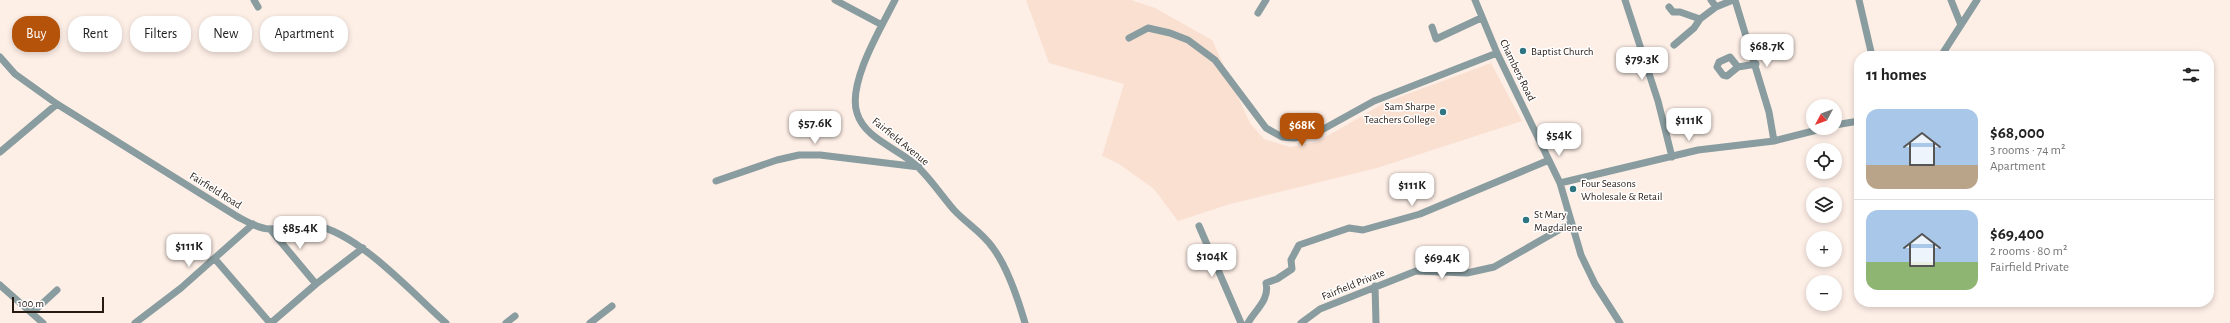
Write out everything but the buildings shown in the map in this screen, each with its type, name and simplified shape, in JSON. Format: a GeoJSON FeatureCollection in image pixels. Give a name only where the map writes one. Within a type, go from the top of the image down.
{"type":"FeatureCollection","features":[{"type":"Feature","properties":{"kind":"street"},"geometry":{"type":"LineString","coordinates":[[835,0],[882,25]]}},
{"type":"Feature","properties":{"kind":"street","name":"Fairfield Avenue"},"geometry":{"type":"LineString","coordinates":[[895,0],[867,54],[855,99],[857,112],[863,124],[875,136],[919,167],[959,215],[993,247],[1003,265],[1025,323]]}},
{"type":"Feature","properties":{"kind":"street"},"geometry":{"type":"LineString","coordinates":[[1258,13],[1266,0]]}},
{"type":"Feature","properties":{"kind":"street","name":"Chambers Road"},"geometry":{"type":"LineString","coordinates":[[1475,0],[1481,18],[1497,53],[1560,183],[1581,255],[1595,284],[1620,323]]}},
{"type":"Feature","properties":{"kind":"street"},"geometry":{"type":"LineString","coordinates":[[1625,0],[1656,94],[1672,157]]}},
{"type":"Feature","properties":{"kind":"street"},"geometry":{"type":"LineString","coordinates":[[1711,0],[1716,7]]}},
{"type":"Feature","properties":{"kind":"street"},"geometry":{"type":"LineString","coordinates":[[1674,45],[1694,28],[1700,19],[1716,7],[1734,0],[1756,64],[1769,112],[1774,141]]}},
{"type":"Feature","properties":{"kind":"street"},"geometry":{"type":"LineString","coordinates":[[1859,0],[1871,51]]}},
{"type":"Feature","properties":{"kind":"street"},"geometry":{"type":"LineString","coordinates":[[1951,0],[1961,25]]}},
{"type":"Feature","properties":{"kind":"street"},"geometry":{"type":"LineString","coordinates":[[1944,51],[1977,0]]}},
{"type":"Feature","properties":{"kind":"street"},"geometry":{"type":"LineString","coordinates":[[1669,7],[1673,12],[1680,12],[1700,19]]}},
{"type":"Feature","properties":{"kind":"street"},"geometry":{"type":"LineString","coordinates":[[1432,27],[1436,39],[1481,18]]}},
{"type":"Feature","properties":{"kind":"street"},"geometry":{"type":"LineString","coordinates":[[1129,38],[1148,28],[1170,33],[1188,40],[1215,60],[1266,128],[1282,137],[1294,138],[1318,132],[1374,100],[1497,53]]}},
{"type":"Feature","properties":{"kind":"street","name":"Fairfield Road"},"geometry":{"type":"LineString","coordinates":[[0,57],[15,74],[58,104],[238,217],[253,224],[270,229],[298,223],[316,225],[334,232],[363,248],[446,323]]}},
{"type":"Feature","properties":{"kind":"street"},"geometry":{"type":"LineString","coordinates":[[1738,67],[1756,64]]}},
{"type":"Feature","properties":{"kind":"street"},"geometry":{"type":"LineString","coordinates":[[0,152],[58,104]]}},
{"type":"Feature","properties":{"kind":"street"},"geometry":{"type":"LineString","coordinates":[[1842,124],[1854,122]]}},
{"type":"Feature","properties":{"kind":"street"},"geometry":{"type":"LineString","coordinates":[[1560,183],[1698,150],[1774,141],[1806,133]]}},
{"type":"Feature","properties":{"kind":"street"},"geometry":{"type":"LineString","coordinates":[[716,181],[776,160],[799,155],[820,155],[919,167]]}},
{"type":"Feature","properties":{"kind":"street"},"geometry":{"type":"LineString","coordinates":[[1248,323],[1253,314],[1264,303],[1267,289],[1266,283],[1277,279],[1292,268],[1291,260],[1299,245],[1349,228],[1363,230],[1420,214],[1550,160]]}},
{"type":"Feature","properties":{"kind":"street","name":"Fairfield Private"},"geometry":{"type":"LineString","coordinates":[[1301,323],[1320,309],[1416,271],[1467,272],[1494,267],[1571,223]]}},
{"type":"Feature","properties":{"kind":"street"},"geometry":{"type":"LineString","coordinates":[[135,323],[215,259],[253,224]]}},
{"type":"Feature","properties":{"kind":"street"},"geometry":{"type":"LineString","coordinates":[[1199,226],[1241,323]]}},
{"type":"Feature","properties":{"kind":"street"},"geometry":{"type":"LineString","coordinates":[[270,229],[316,284]]}},
{"type":"Feature","properties":{"kind":"street"},"geometry":{"type":"LineString","coordinates":[[215,259],[270,323],[316,284],[363,248]]}},
{"type":"Feature","properties":{"kind":"street"},"geometry":{"type":"LineString","coordinates":[[0,285],[33,312],[43,323]]}},
{"type":"Feature","properties":{"kind":"street"},"geometry":{"type":"LineString","coordinates":[[1375,286],[1376,323]]}},
{"type":"Feature","properties":{"kind":"street"},"geometry":{"type":"LineString","coordinates":[[33,312],[57,290]]}},
{"type":"Feature","properties":{"kind":"street"},"geometry":{"type":"LineString","coordinates":[[590,323],[612,306]]}},
{"type":"Feature","properties":{"kind":"street"},"geometry":{"type":"LineString","coordinates":[[506,323],[515,316]]}},
{"type":"Feature","properties":{"kind":"shaded area","name":"Sam Sharpe Teachers College"},"geometry":{"type":"Polygon","coordinates":[[[1026,0],[1131,0],[1155,8],[1212,40],[1250,123],[1264,139],[1290,147],[1317,142],[1386,102],[1491,63],[1522,121],[1377,168],[1230,204],[1178,221],[1154,189],[1119,164],[1102,156],[1124,84],[1049,63],[1026,0]]]}},
{"type":"Feature","properties":{"kind":"place","name":"Baptist Church"},"geometry":{"type":"Point","coordinates":[1523,51]}},
{"type":"Feature","properties":{"kind":"place","name":"Sam Sharpe Teachers College"},"geometry":{"type":"Point","coordinates":[1443,112]}},
{"type":"Feature","properties":{"kind":"place","name":"Four Seasons Wholesale & Retail"},"geometry":{"type":"Point","coordinates":[1573,189]}},
{"type":"Feature","properties":{"kind":"place","name":"St Mary Magdalene"},"geometry":{"type":"Point","coordinates":[1526,220]}}]}
